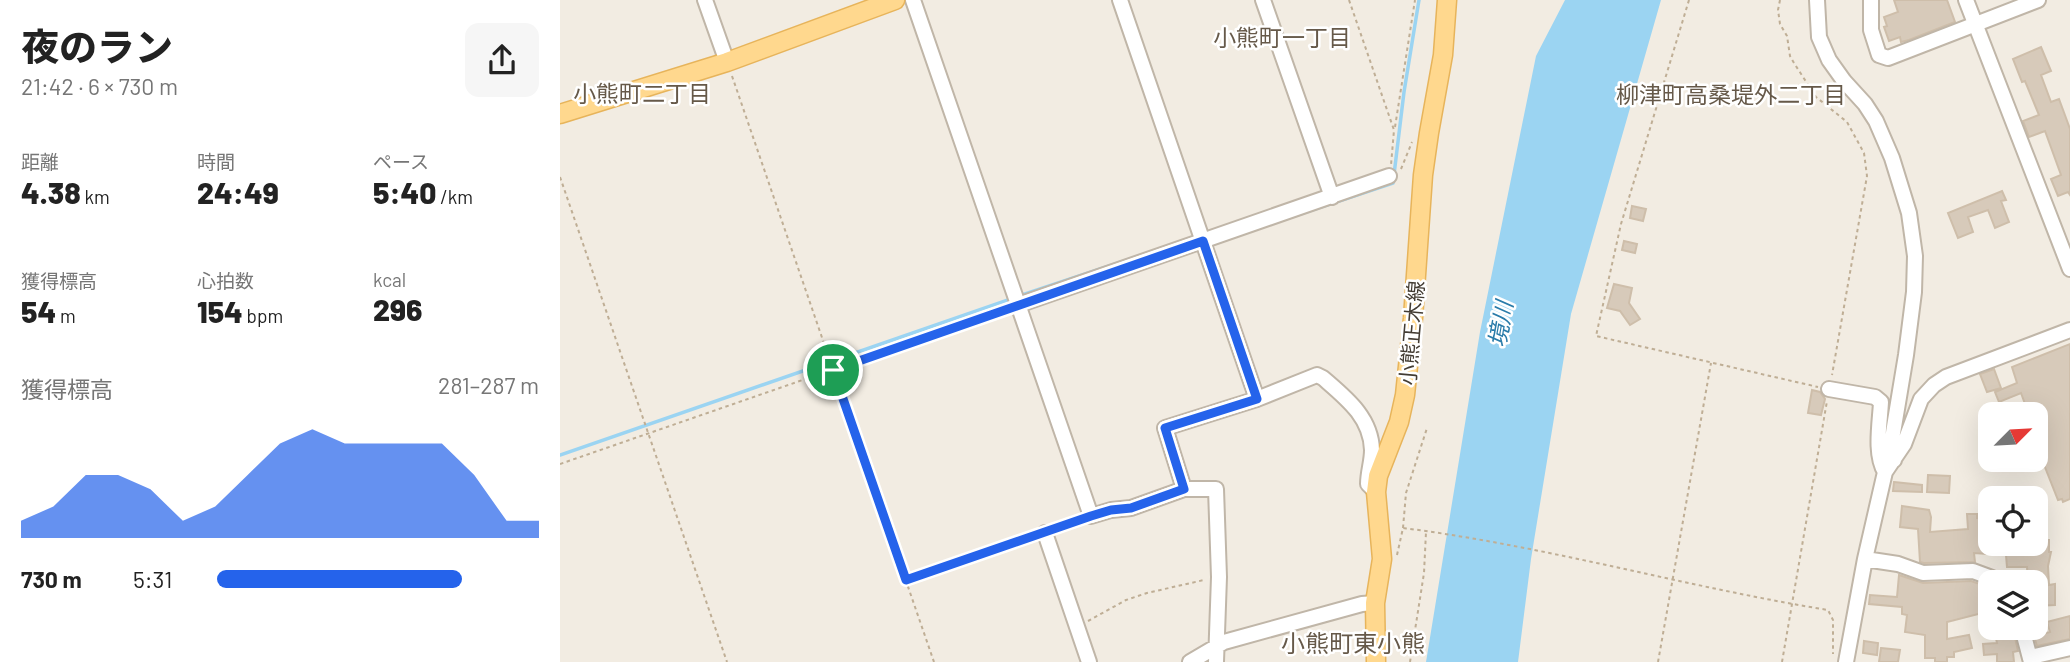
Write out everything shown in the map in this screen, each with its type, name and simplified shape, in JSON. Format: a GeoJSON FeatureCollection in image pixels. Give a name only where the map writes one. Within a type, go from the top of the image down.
{"type":"FeatureCollection","features":[{"type":"Feature","properties":{"kind":"main road"},"geometry":{"type":"LineString","coordinates":[[560,114],[727,62],[895,0]]}},
{"type":"Feature","properties":{"kind":"main road","name":"小熊正木線"},"geometry":{"type":"LineString","coordinates":[[1376,662],[1376,603],[1382,559],[1376,492],[1378,476],[1399,422],[1405,395],[1423,175],[1443,55],[1447,0]]}},
{"type":"Feature","properties":{"kind":"street"},"geometry":{"type":"LineString","coordinates":[[705,0],[727,62]]}},
{"type":"Feature","properties":{"kind":"street"},"geometry":{"type":"LineString","coordinates":[[913,0],[1091,516],[1131,508],[1184,489],[1216,489],[1219,577],[1216,662]]}},
{"type":"Feature","properties":{"kind":"street"},"geometry":{"type":"LineString","coordinates":[[1120,0],[1257,399]]}},
{"type":"Feature","properties":{"kind":"street"},"geometry":{"type":"LineString","coordinates":[[1264,0],[1332,197]]}},
{"type":"Feature","properties":{"kind":"street"},"geometry":{"type":"LineString","coordinates":[[1817,0],[1819,37],[1829,60],[1866,104],[1876,121],[1892,158],[1909,213],[1914,256],[1914,292],[1891,445],[1894,460]]}},
{"type":"Feature","properties":{"kind":"street"},"geometry":{"type":"LineString","coordinates":[[1871,0],[1871,30],[1879,55],[1888,58],[2039,0]]}},
{"type":"Feature","properties":{"kind":"street"},"geometry":{"type":"LineString","coordinates":[[1966,0],[2070,269]]}},
{"type":"Feature","properties":{"kind":"street"},"geometry":{"type":"LineString","coordinates":[[1018,305],[1389,176]]}},
{"type":"Feature","properties":{"kind":"street"},"geometry":{"type":"LineString","coordinates":[[1846,662],[1885,472],[1904,444],[1921,399],[1946,377],[2070,330]]}},
{"type":"Feature","properties":{"kind":"street"},"geometry":{"type":"LineString","coordinates":[[1184,489],[1165,428],[1257,399],[1317,375],[1360,413],[1370,432],[1372,457],[1368,484],[1376,492]]}},
{"type":"Feature","properties":{"kind":"street"},"geometry":{"type":"LineString","coordinates":[[1829,389],[1875,397],[1881,402],[1879,451],[1880,464],[1885,472]]}},
{"type":"Feature","properties":{"kind":"street"},"geometry":{"type":"LineString","coordinates":[[1045,533],[1089,662]]}},
{"type":"Feature","properties":{"kind":"street"},"geometry":{"type":"LineString","coordinates":[[1865,559],[1898,564],[1923,573],[1978,573]]}},
{"type":"Feature","properties":{"kind":"street"},"geometry":{"type":"LineString","coordinates":[[1189,662],[1224,642],[1362,604],[1376,603]]}},
{"type":"Feature","properties":{"kind":"street"},"geometry":{"type":"LineString","coordinates":[[2025,640],[2031,659],[2070,648]]}},
{"type":"Feature","properties":{"kind":"path"},"geometry":{"type":"LineString","coordinates":[[1349,0],[1394,130]]}},
{"type":"Feature","properties":{"kind":"path"},"geometry":{"type":"LineString","coordinates":[[1389,176],[1415,0]]}},
{"type":"Feature","properties":{"kind":"path"},"geometry":{"type":"LineString","coordinates":[[1689,0],[1621,223],[1596,336],[1829,389]]}},
{"type":"Feature","properties":{"kind":"path"},"geometry":{"type":"LineString","coordinates":[[1780,0],[1780,24],[1787,36],[1790,56],[1816,97],[1847,122],[1864,153],[1867,176],[1782,662]]}},
{"type":"Feature","properties":{"kind":"path"},"geometry":{"type":"LineString","coordinates":[[727,62],[934,662]]}},
{"type":"Feature","properties":{"kind":"path"},"geometry":{"type":"LineString","coordinates":[[560,177],[727,662]]}},
{"type":"Feature","properties":{"kind":"path"},"geometry":{"type":"LineString","coordinates":[[560,464],[1018,305]]}},
{"type":"Feature","properties":{"kind":"path"},"geometry":{"type":"LineString","coordinates":[[1658,662],[1712,362]]}},
{"type":"Feature","properties":{"kind":"path"},"geometry":{"type":"LineString","coordinates":[[1397,555],[1406,493],[1427,428]]}},
{"type":"Feature","properties":{"kind":"path"},"geometry":{"type":"LineString","coordinates":[[906,580],[1091,516]]}},
{"type":"Feature","properties":{"kind":"path"},"geometry":{"type":"LineString","coordinates":[[1403,528],[1545,552],[1672,581],[1828,610],[1833,621],[1833,662]]}},
{"type":"Feature","properties":{"kind":"path"},"geometry":{"type":"LineString","coordinates":[[1410,662],[1424,573],[1426,531]]}},
{"type":"Feature","properties":{"kind":"path"},"geometry":{"type":"LineString","coordinates":[[1077,627],[1126,600],[1219,577]]}},
{"type":"Feature","properties":{"kind":"water","name":"境川"},"geometry":{"type":"Polygon","coordinates":[[[1565,0],[1661,0],[1571,314],[1531,559],[1518,662],[1426,662],[1480,332],[1536,56],[1565,0]]]}},
{"type":"Feature","properties":{"kind":"building"},"geometry":{"type":"Polygon","coordinates":[[[1894,0],[1947,0],[1955,22],[1909,40],[1901,42],[1900,37],[1889,41],[1884,17],[1898,12],[1894,0]]]}},
{"type":"Feature","properties":{"kind":"building"},"geometry":{"type":"Polygon","coordinates":[[[2041,47],[2051,71],[2041,75],[2051,102],[2059,99],[2070,129],[2070,195],[2068,192],[2058,196],[2051,179],[2061,175],[2045,131],[2029,137],[2023,121],[2039,115],[2013,59],[2041,47]]]}},
{"type":"Feature","properties":{"kind":"building"},"geometry":{"type":"Polygon","coordinates":[[[2002,191],[2006,200],[2001,201],[2009,222],[1995,228],[1988,210],[1968,217],[1973,232],[1958,238],[1948,213],[2002,191]]]}},
{"type":"Feature","properties":{"kind":"building"},"geometry":{"type":"Polygon","coordinates":[[[1632,206],[1646,209],[1643,221],[1630,218],[1632,206]]]}},
{"type":"Feature","properties":{"kind":"building"},"geometry":{"type":"Polygon","coordinates":[[[1624,241],[1637,244],[1635,253],[1622,250],[1624,241]]]}},
{"type":"Feature","properties":{"kind":"building"},"geometry":{"type":"Polygon","coordinates":[[[1614,284],[1632,288],[1629,303],[1640,319],[1630,325],[1620,311],[1607,308],[1614,284]]]}},
{"type":"Feature","properties":{"kind":"building"},"geometry":{"type":"Polygon","coordinates":[[[2070,344],[2070,499],[2063,502],[2062,499],[2058,500],[2047,472],[2048,402],[2024,402],[2021,393],[1999,402],[1995,392],[2017,383],[2012,367],[2070,344]]]}},
{"type":"Feature","properties":{"kind":"building"},"geometry":{"type":"Polygon","coordinates":[[[1994,369],[2001,388],[1987,392],[1980,374],[1994,369]]]}},
{"type":"Feature","properties":{"kind":"building"},"geometry":{"type":"Polygon","coordinates":[[[1812,390],[1820,392],[1825,399],[1821,415],[1808,413],[1812,390]]]}},
{"type":"Feature","properties":{"kind":"building"},"geometry":{"type":"Polygon","coordinates":[[[1928,475],[1950,476],[1949,493],[1927,492],[1928,475]]]}},
{"type":"Feature","properties":{"kind":"building"},"geometry":{"type":"Polygon","coordinates":[[[1894,482],[1922,485],[1922,492],[1893,491],[1894,482]]]}},
{"type":"Feature","properties":{"kind":"building"},"geometry":{"type":"Polygon","coordinates":[[[1902,506],[1929,510],[1930,532],[1968,529],[1967,514],[1977,514],[1978,553],[1974,553],[1975,562],[1920,562],[1918,529],[1900,527],[1902,506]]]}},
{"type":"Feature","properties":{"kind":"building"},"geometry":{"type":"Polygon","coordinates":[[[2049,540],[2049,585],[2055,584],[2055,605],[2048,605],[2048,570],[2007,567],[2006,556],[2048,556],[2049,540]]]}},
{"type":"Feature","properties":{"kind":"building"},"geometry":{"type":"Polygon","coordinates":[[[1899,575],[1923,583],[1971,581],[1978,583],[1978,614],[1947,622],[1947,639],[1969,635],[1972,648],[1954,652],[1954,657],[1947,657],[1947,662],[1935,662],[1935,658],[1925,658],[1925,635],[1905,632],[1907,615],[1902,614],[1902,607],[1869,604],[1870,595],[1897,597],[1899,575]]]}},
{"type":"Feature","properties":{"kind":"building"},"geometry":{"type":"Polygon","coordinates":[[[2070,616],[2070,639],[2037,646],[2035,640],[2048,640],[2048,622],[2070,616]]]}},
{"type":"Feature","properties":{"kind":"building"},"geometry":{"type":"Polygon","coordinates":[[[1996,640],[2016,640],[2018,651],[2013,652],[2014,662],[1997,662],[1997,654],[1984,655],[1983,644],[1997,643],[1996,640]]]}},
{"type":"Feature","properties":{"kind":"building"},"geometry":{"type":"Polygon","coordinates":[[[1864,641],[1878,643],[1877,655],[1863,653],[1864,641]]]}},
{"type":"Feature","properties":{"kind":"building"},"geometry":{"type":"Polygon","coordinates":[[[1881,648],[1900,650],[1898,662],[1879,662],[1881,648]]]}},
{"type":"Feature","properties":{"kind":"waterway"},"geometry":{"type":"LineString","coordinates":[[1285,219],[1393,183],[1419,0]]}},
{"type":"Feature","properties":{"kind":"waterway"},"geometry":{"type":"LineString","coordinates":[[1019,296],[1154,251]]}},
{"type":"Feature","properties":{"kind":"waterway"},"geometry":{"type":"LineString","coordinates":[[560,455],[1011,299]]}},
{"type":"Feature","properties":{"kind":"district","name":"小熊町一丁目"},"geometry":{"type":"Point","coordinates":[1282,37]}},
{"type":"Feature","properties":{"kind":"district","name":"小熊町二丁目"},"geometry":{"type":"Point","coordinates":[642,93]}},
{"type":"Feature","properties":{"kind":"district","name":"柳津町高桑堤外二丁目"},"geometry":{"type":"Point","coordinates":[1731,94]}},
{"type":"Feature","properties":{"kind":"district","name":"小熊町東小熊"},"geometry":{"type":"Point","coordinates":[1353,642]}},
{"type":"Feature","properties":{"kind":"route"},"geometry":{"type":"LineString","coordinates":[[1203,241],[1257,399],[1165,428],[1184,489],[1131,508],[1091,516],[906,580],[833,370],[1203,241]]}}]}
